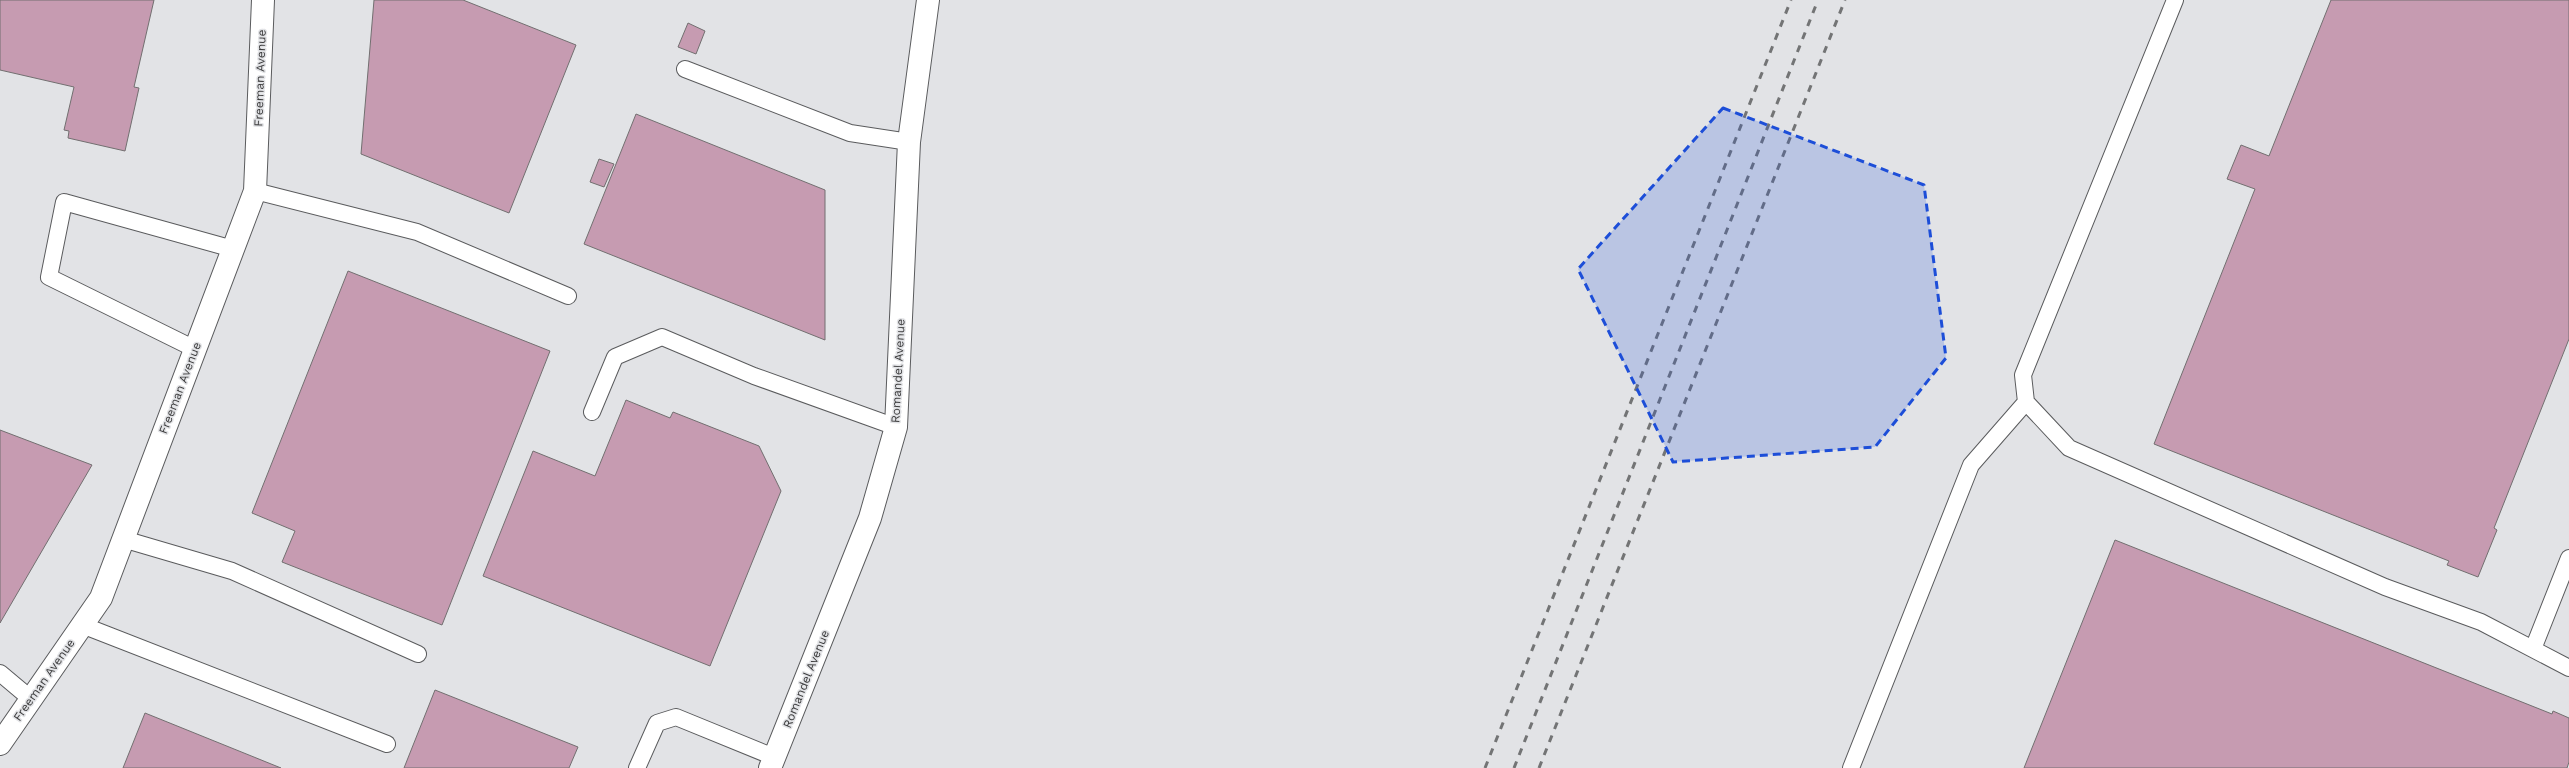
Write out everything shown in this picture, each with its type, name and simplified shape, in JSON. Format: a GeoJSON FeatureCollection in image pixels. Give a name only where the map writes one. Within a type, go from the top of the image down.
{"type":"FeatureCollection","features":[{"type":"Feature","properties":{"kind":"street","name":"Freeman Avenue"},"geometry":{"type":"LineString","coordinates":[[0,744],[101,598],[255,192],[263,0]]}},
{"type":"Feature","properties":{"kind":"street","name":"Romandel Avenue"},"geometry":{"type":"LineString","coordinates":[[772,762],[870,518],[896,427],[909,142],[928,0]]}},
{"type":"Feature","properties":{"kind":"lane"},"geometry":{"type":"LineString","coordinates":[[2175,0],[2023,375],[2026,402],[2069,448],[2384,587],[2481,622],[2569,668]]}},
{"type":"Feature","properties":{"kind":"lane"},"geometry":{"type":"LineString","coordinates":[[684,69],[850,132],[909,142]]}},
{"type":"Feature","properties":{"kind":"lane"},"geometry":{"type":"LineString","coordinates":[[255,192],[417,232],[568,296]]}},
{"type":"Feature","properties":{"kind":"lane"},"geometry":{"type":"LineString","coordinates":[[195,349],[49,277],[64,202],[233,249]]}},
{"type":"Feature","properties":{"kind":"lane"},"geometry":{"type":"LineString","coordinates":[[592,412],[615,357],[662,337],[754,376],[896,427]]}},
{"type":"Feature","properties":{"kind":"lane"},"geometry":{"type":"LineString","coordinates":[[1851,768],[1971,465],[2026,402]]}},
{"type":"Feature","properties":{"kind":"lane"},"geometry":{"type":"LineString","coordinates":[[123,539],[232,571],[418,654]]}},
{"type":"Feature","properties":{"kind":"lane"},"geometry":{"type":"LineString","coordinates":[[2532,648],[2569,558]]}},
{"type":"Feature","properties":{"kind":"lane"},"geometry":{"type":"LineString","coordinates":[[82,625],[387,744]]}},
{"type":"Feature","properties":{"kind":"lane"},"geometry":{"type":"LineString","coordinates":[[0,674],[31,699]]}},
{"type":"Feature","properties":{"kind":"lane"},"geometry":{"type":"LineString","coordinates":[[638,768],[657,723],[676,717],[772,762]]}},
{"type":"Feature","properties":{"kind":"highlighted area"},"geometry":{"type":"Polygon","coordinates":[[[1723,108],[1924,185],[1946,358],[1875,447],[1673,462],[1578,269],[1723,108]]]}},
{"type":"Feature","properties":{"kind":"building"},"geometry":{"type":"Polygon","coordinates":[[[0,0],[154,0],[134,87],[139,88],[125,151],[68,138],[69,131],[64,130],[74,87],[0,70],[0,0]]]}},
{"type":"Feature","properties":{"kind":"building"},"geometry":{"type":"Polygon","coordinates":[[[374,0],[463,0],[576,45],[509,213],[361,154],[374,0]]]}},
{"type":"Feature","properties":{"kind":"building"},"geometry":{"type":"Polygon","coordinates":[[[2331,0],[2569,0],[2569,339],[2494,528],[2497,530],[2478,577],[2447,565],[2449,561],[2154,444],[2255,189],[2227,179],[2241,145],[2269,156],[2331,0]]]}},
{"type":"Feature","properties":{"kind":"building"},"geometry":{"type":"Polygon","coordinates":[[[688,23],[705,31],[696,54],[678,47],[688,23]]]}},
{"type":"Feature","properties":{"kind":"building"},"geometry":{"type":"Polygon","coordinates":[[[636,114],[825,190],[825,340],[584,244],[636,114]]]}},
{"type":"Feature","properties":{"kind":"building"},"geometry":{"type":"Polygon","coordinates":[[[599,159],[614,164],[604,187],[590,182],[599,159]]]}},
{"type":"Feature","properties":{"kind":"building"},"geometry":{"type":"Polygon","coordinates":[[[348,271],[550,351],[442,625],[282,562],[295,531],[252,513],[348,271]]]}},
{"type":"Feature","properties":{"kind":"building"},"geometry":{"type":"Polygon","coordinates":[[[626,400],[670,418],[673,412],[759,446],[781,491],[710,666],[483,576],[533,451],[595,476],[626,400]]]}},
{"type":"Feature","properties":{"kind":"building"},"geometry":{"type":"Polygon","coordinates":[[[0,430],[92,465],[0,623],[0,430]]]}},
{"type":"Feature","properties":{"kind":"building"},"geometry":{"type":"Polygon","coordinates":[[[2115,540],[2552,714],[2553,711],[2569,718],[2569,762],[2567,768],[2024,768],[2115,540]]]}},
{"type":"Feature","properties":{"kind":"building"},"geometry":{"type":"Polygon","coordinates":[[[435,690],[578,747],[569,768],[404,768],[435,690]]]}},
{"type":"Feature","properties":{"kind":"building"},"geometry":{"type":"Polygon","coordinates":[[[145,713],[281,768],[123,768],[145,713]]]}},
{"type":"Feature","properties":{"kind":"railway"},"geometry":{"type":"LineString","coordinates":[[1485,768],[1791,0]]}},
{"type":"Feature","properties":{"kind":"railway"},"geometry":{"type":"LineString","coordinates":[[1514,768],[1818,0]]}},
{"type":"Feature","properties":{"kind":"railway"},"geometry":{"type":"LineString","coordinates":[[1539,768],[1845,0]]}}]}
